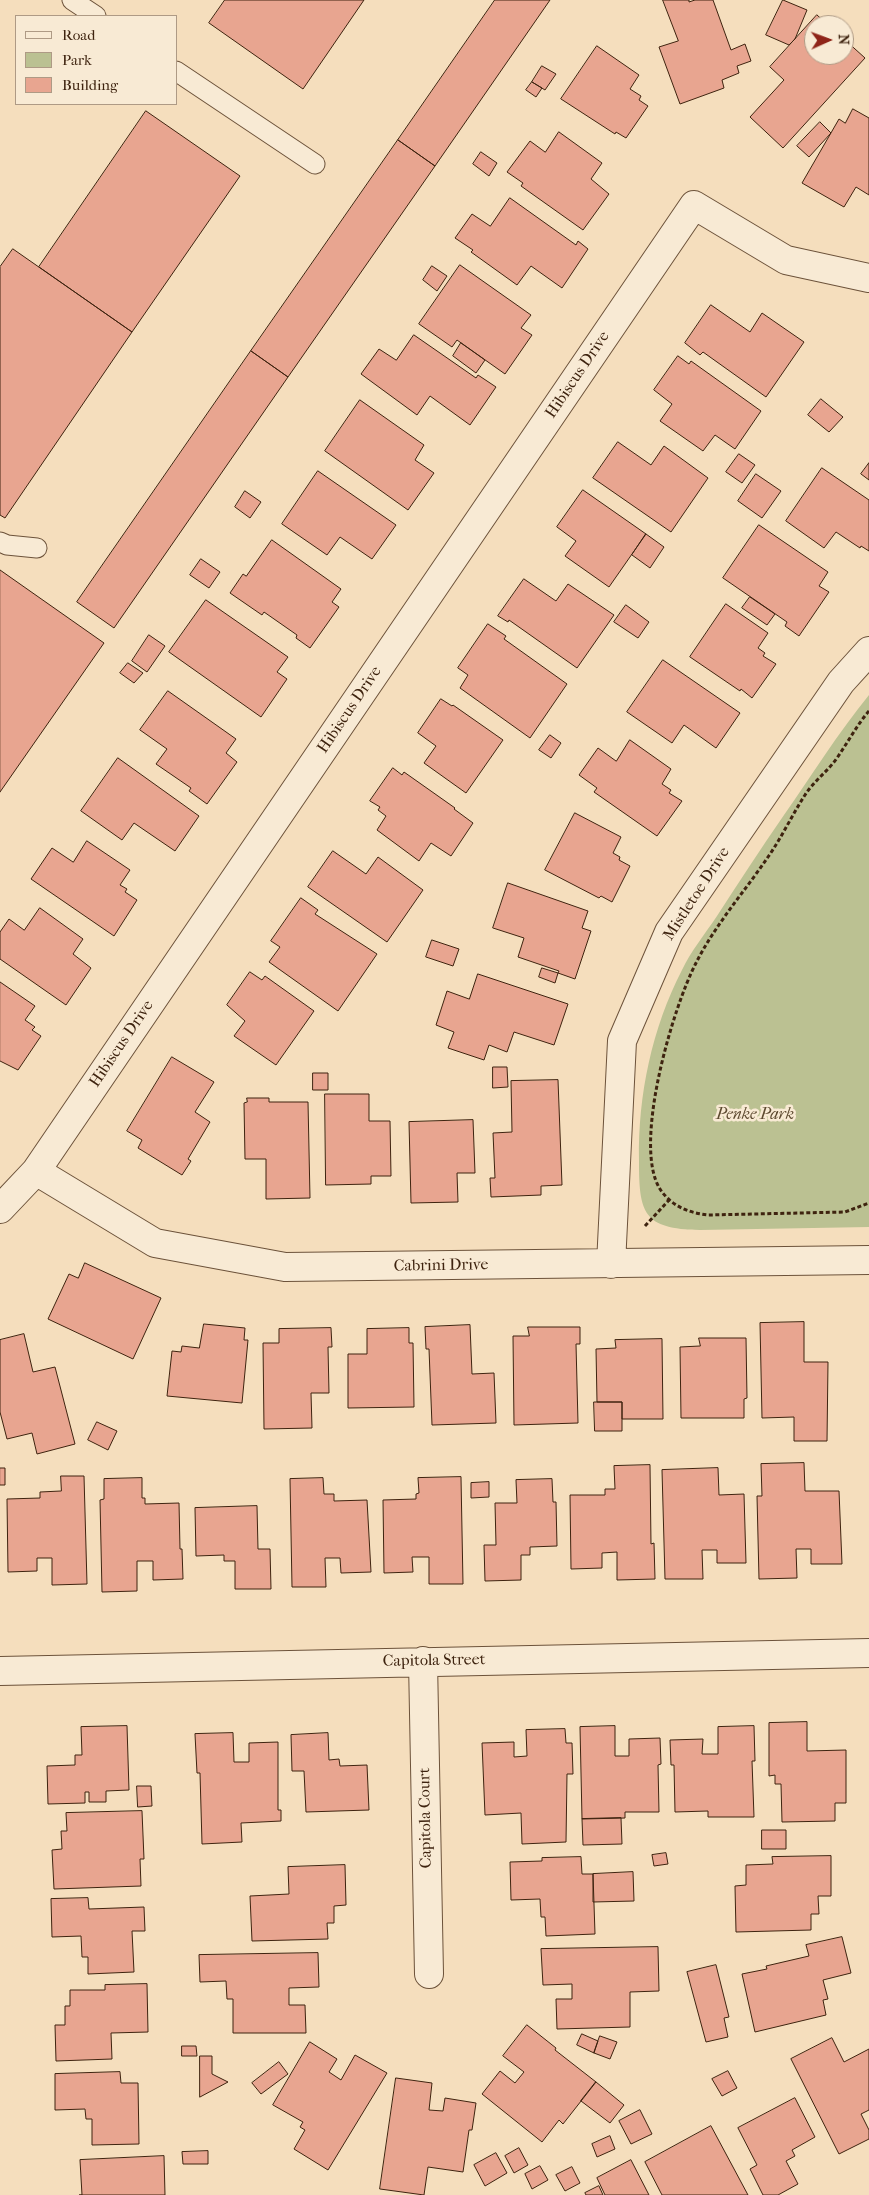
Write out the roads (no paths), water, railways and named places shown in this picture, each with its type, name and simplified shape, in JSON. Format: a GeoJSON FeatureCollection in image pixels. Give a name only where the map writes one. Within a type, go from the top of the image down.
{"type":"FeatureCollection","features":[{"type":"Feature","properties":{"kind":"street","name":"Hibiscus Drive"},"geometry":{"type":"LineString","coordinates":[[0,1209],[36,1171],[694,206],[786,260],[869,278]]}},
{"type":"Feature","properties":{"kind":"street","name":"Mistletoe Drive"},"geometry":{"type":"LineString","coordinates":[[611,1264],[622,1041],[669,932],[841,682],[869,651]]}},
{"type":"Feature","properties":{"kind":"street","name":"Cabrini Drive"},"geometry":{"type":"LineString","coordinates":[[36,1171],[155,1243],[285,1267],[869,1260]]}},
{"type":"Feature","properties":{"kind":"street","name":"Capitola Street"},"geometry":{"type":"LineString","coordinates":[[0,1671],[869,1652]]}},
{"type":"Feature","properties":{"kind":"street","name":"Capitola Court"},"geometry":{"type":"LineString","coordinates":[[423,1661],[429,1974]]}},
{"type":"Feature","properties":{"kind":"lane"},"geometry":{"type":"LineString","coordinates":[[72,0],[94,15]]}},
{"type":"Feature","properties":{"kind":"lane"},"geometry":{"type":"LineString","coordinates":[[178,71],[315,164]]}},
{"type":"Feature","properties":{"kind":"lane"},"geometry":{"type":"LineString","coordinates":[[0,542],[7,545],[37,548]]}},
{"type":"Feature","properties":{"kind":"park label","name":"Penke Park"},"geometry":{"type":"Point","coordinates":[755,1115]}}]}
